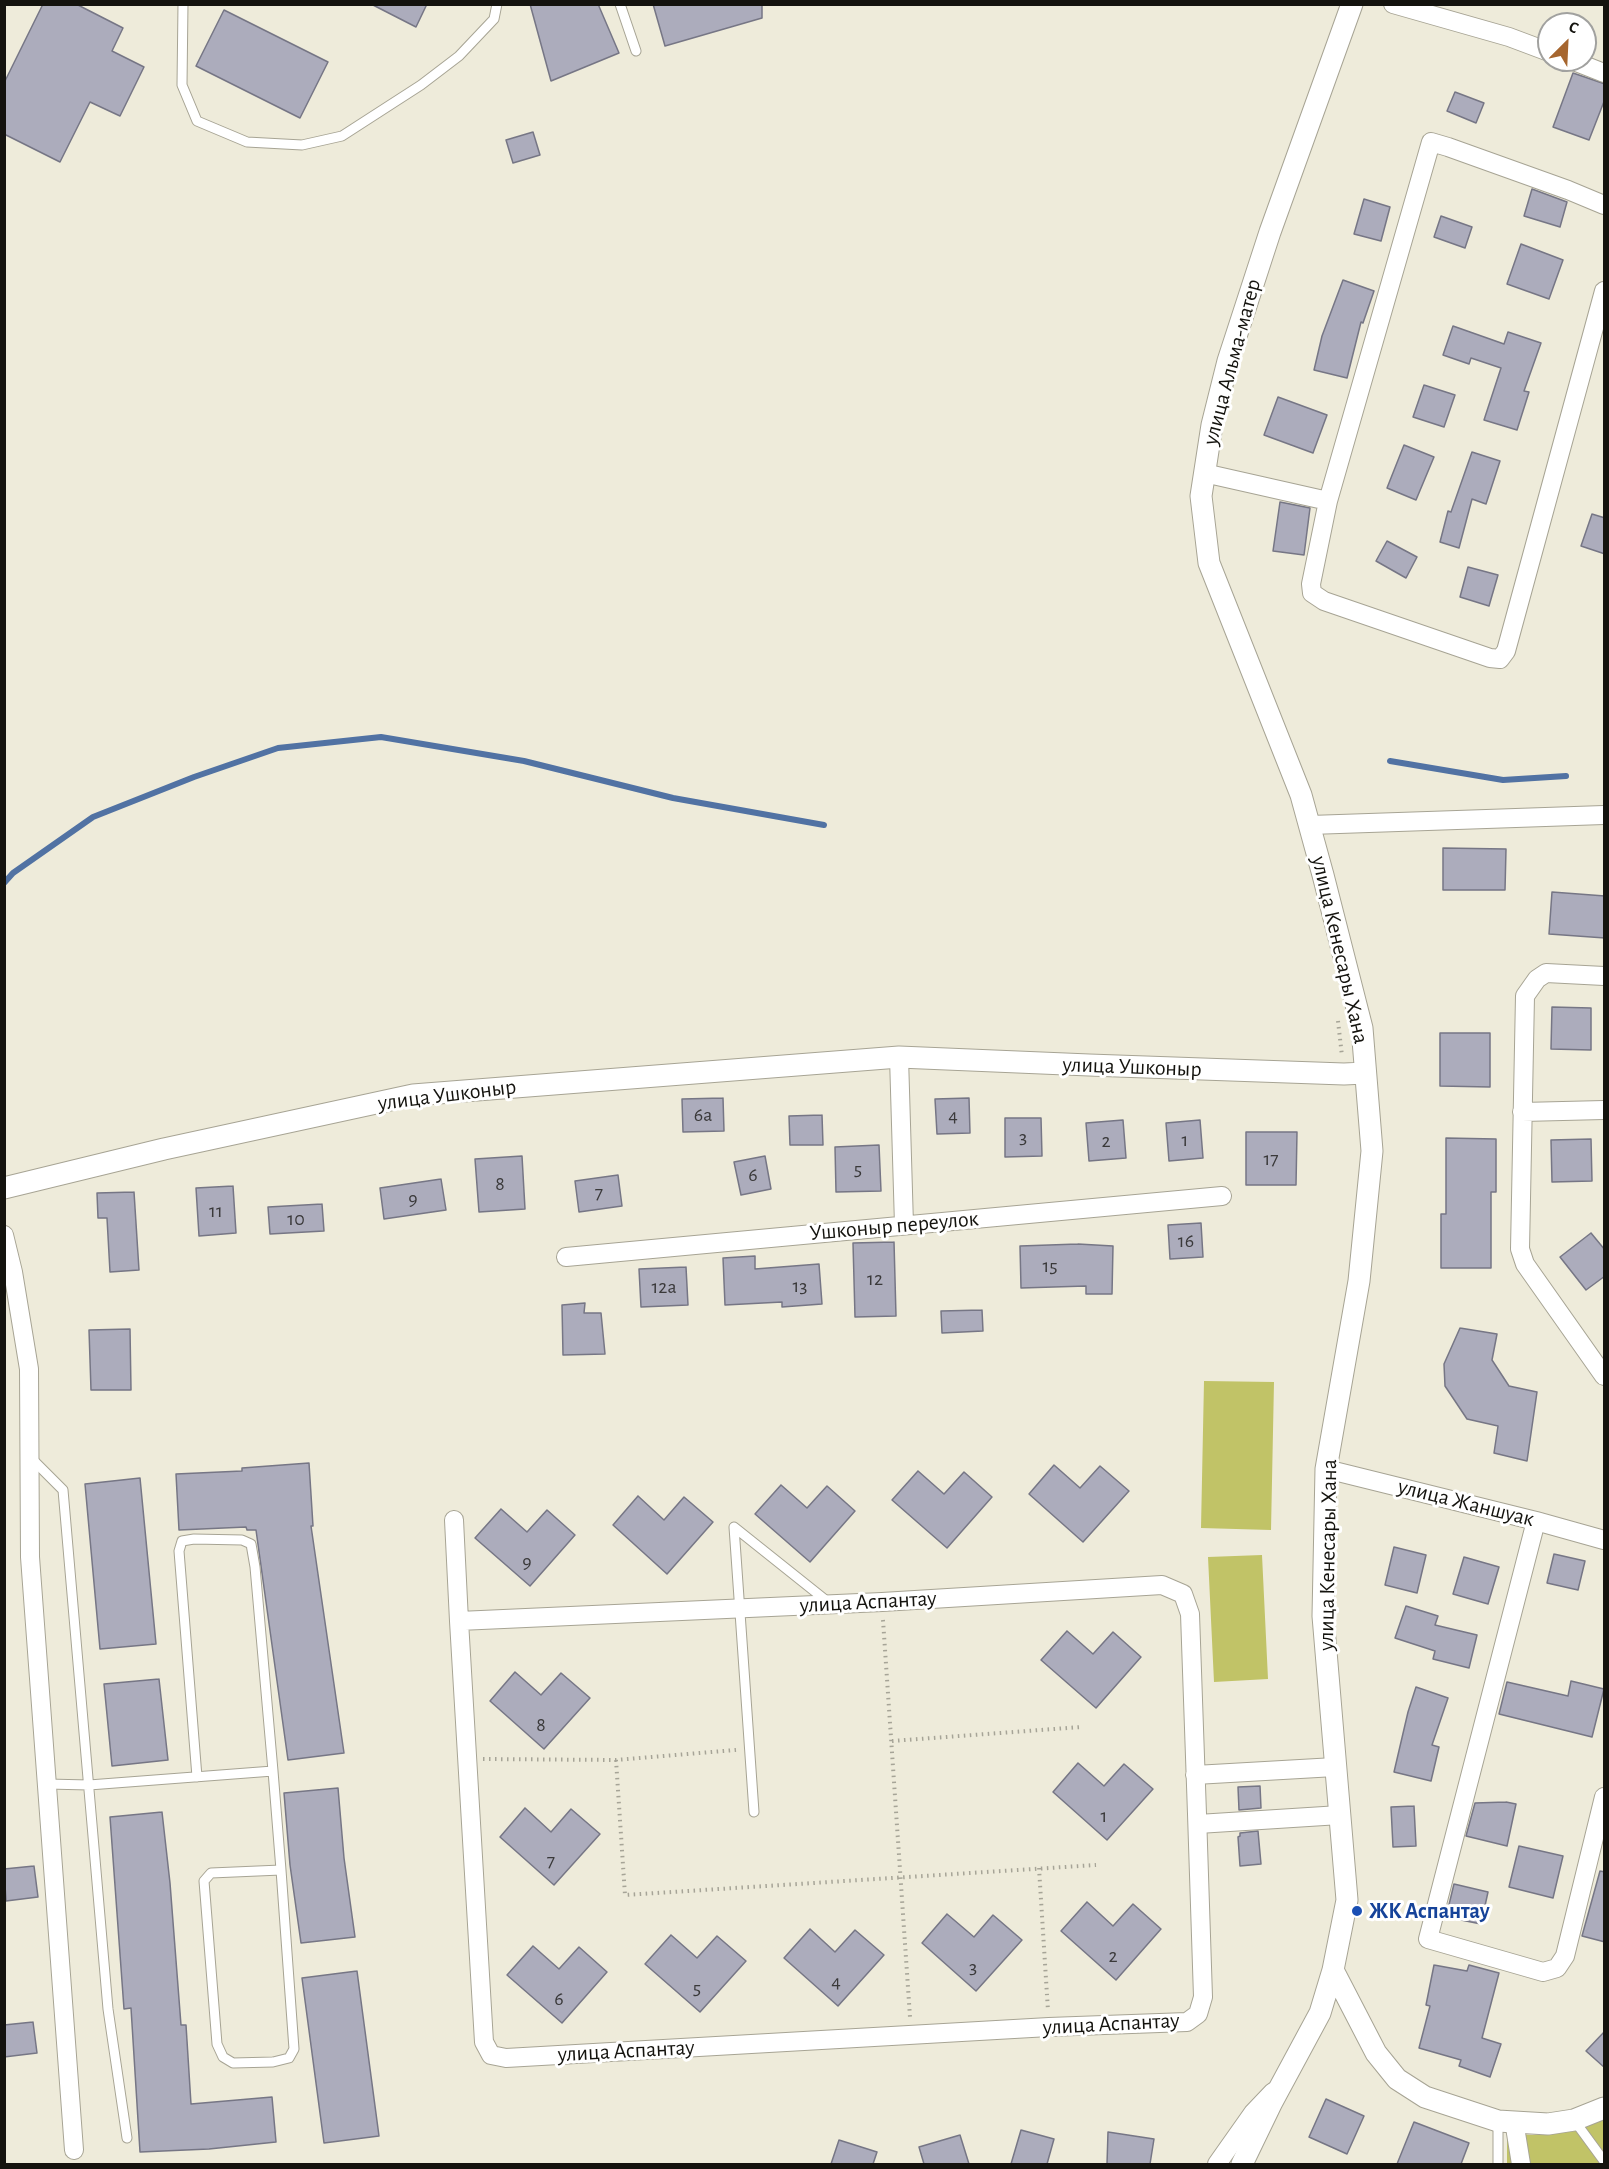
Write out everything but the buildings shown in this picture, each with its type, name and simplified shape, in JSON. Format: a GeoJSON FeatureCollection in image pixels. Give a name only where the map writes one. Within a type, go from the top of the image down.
{"type":"FeatureCollection","features":[{"type":"Feature","properties":{"kind":"street","name":"улица Альма-матер"},"geometry":{"type":"LineString","coordinates":[[1310,825],[1301,795],[1209,563],[1201,496],[1212,425],[1228,361],[1270,232],[1352,4]]}},
{"type":"Feature","properties":{"kind":"street"},"geometry":{"type":"LineString","coordinates":[[1393,4],[1509,36],[1537,47]]}},
{"type":"Feature","properties":{"kind":"street"},"geometry":{"type":"LineString","coordinates":[[1605,205],[1431,142],[1328,501],[1311,584],[1312,593],[1324,601],[1490,658],[1500,659],[1506,651],[1605,291]]}},
{"type":"Feature","properties":{"kind":"street"},"geometry":{"type":"LineString","coordinates":[[1204,473],[1328,501]]}},
{"type":"Feature","properties":{"kind":"street"},"geometry":{"type":"LineString","coordinates":[[1310,825],[1605,815]]}},
{"type":"Feature","properties":{"kind":"street","name":"улица Кенесары Хана"},"geometry":{"type":"LineString","coordinates":[[1242,2164],[1320,2013],[1333,1970],[1347,1900],[1323,1616],[1326,1468],[1359,1281],[1372,1151],[1362,1028],[1310,825]]}},
{"type":"Feature","properties":{"kind":"street"},"geometry":{"type":"LineString","coordinates":[[1605,976],[1546,973],[1537,979],[1525,996],[1520,1249],[1525,1264],[1605,1376]]}},
{"type":"Feature","properties":{"kind":"street"},"geometry":{"type":"LineString","coordinates":[[899,1057],[904,1225]]}},
{"type":"Feature","properties":{"kind":"street","name":"улица Ушконыр"},"geometry":{"type":"LineString","coordinates":[[4,1188],[164,1149],[413,1095],[899,1057],[1100,1066],[1365,1073]]}},
{"type":"Feature","properties":{"kind":"street"},"geometry":{"type":"LineString","coordinates":[[1522,1112],[1605,1110]]}},
{"type":"Feature","properties":{"kind":"street","name":"Ушконыр переулок"},"geometry":{"type":"LineString","coordinates":[[566,1257],[1222,1196]]}},
{"type":"Feature","properties":{"kind":"street"},"geometry":{"type":"LineString","coordinates":[[4,1234],[9,1273],[29,1370],[30,1557],[74,2150]]}},
{"type":"Feature","properties":{"kind":"street","name":"улица Жаншуак"},"geometry":{"type":"LineString","coordinates":[[1326,1468],[1605,1540]]}},
{"type":"Feature","properties":{"kind":"street","name":"улица Аспантау"},"geometry":{"type":"LineString","coordinates":[[454,1520],[459,1621],[484,2042],[491,2055],[506,2058],[912,2034],[1187,2022],[1198,2014],[1203,1997],[1198,1824],[1190,1614],[1183,1594],[1162,1585],[882,1602],[459,1621]]}},
{"type":"Feature","properties":{"kind":"street"},"geometry":{"type":"LineString","coordinates":[[1536,1521],[1428,1939],[1543,1972],[1557,1968],[1565,1956],[1605,1797]]}},
{"type":"Feature","properties":{"kind":"street"},"geometry":{"type":"LineString","coordinates":[[1195,1775],[1335,1767]]}},
{"type":"Feature","properties":{"kind":"street"},"geometry":{"type":"LineString","coordinates":[[1198,1824],[1340,1815]]}},
{"type":"Feature","properties":{"kind":"street"},"geometry":{"type":"LineString","coordinates":[[1333,1970],[1376,2053],[1397,2079],[1425,2097],[1506,2121],[1548,2124],[1574,2120],[1605,2108]]}},
{"type":"Feature","properties":{"kind":"street"},"geometry":{"type":"LineString","coordinates":[[1217,2164],[1253,2114],[1284,2081]]}},
{"type":"Feature","properties":{"kind":"street"},"geometry":{"type":"LineString","coordinates":[[1506,2121],[1521,2164]]}},
{"type":"Feature","properties":{"kind":"lane"},"geometry":{"type":"LineString","coordinates":[[183,4],[182,85],[197,122],[247,142],[302,145],[342,136],[421,85],[459,56],[494,19],[497,4]]}},
{"type":"Feature","properties":{"kind":"lane"},"geometry":{"type":"LineString","coordinates":[[620,4],[636,51]]}},
{"type":"Feature","properties":{"kind":"lane"},"geometry":{"type":"LineString","coordinates":[[30,1457],[63,1490],[108,2009],[127,2138]]}},
{"type":"Feature","properties":{"kind":"lane"},"geometry":{"type":"LineString","coordinates":[[753,1812],[734,1527],[830,1604]]}},
{"type":"Feature","properties":{"kind":"lane"},"geometry":{"type":"LineString","coordinates":[[197,1777],[179,1551],[182,1541],[242,1540],[251,1544],[255,1567],[273,1771],[294,2049],[289,2058],[273,2062],[233,2063],[223,2057],[217,2044],[204,1881],[211,1873],[280,1870]]}},
{"type":"Feature","properties":{"kind":"lane"},"geometry":{"type":"LineString","coordinates":[[47,1784],[89,1785],[273,1771]]}},
{"type":"Feature","properties":{"kind":"lane"},"geometry":{"type":"LineString","coordinates":[[1574,2120],[1605,2162]]}},
{"type":"Feature","properties":{"kind":"lane"},"geometry":{"type":"LineString","coordinates":[[1498,2164],[1506,2121]]}},
{"type":"Feature","properties":{"kind":"path"},"geometry":{"type":"LineString","coordinates":[[882,1602],[912,2034]]}},
{"type":"Feature","properties":{"kind":"path"},"geometry":{"type":"LineString","coordinates":[[892,1741],[1081,1727]]}},
{"type":"Feature","properties":{"kind":"path"},"geometry":{"type":"LineString","coordinates":[[467,1759],[616,1760],[749,1749]]}},
{"type":"Feature","properties":{"kind":"path"},"geometry":{"type":"LineString","coordinates":[[616,1760],[625,1895],[1096,1865]]}},
{"type":"Feature","properties":{"kind":"path"},"geometry":{"type":"LineString","coordinates":[[1039,1868],[1049,2027]]}},
{"type":"Feature","properties":{"kind":"shaded area"},"geometry":{"type":"Polygon","coordinates":[[[1204,1381],[1274,1382],[1271,1530],[1201,1528],[1204,1381]]]}},
{"type":"Feature","properties":{"kind":"shaded area"},"geometry":{"type":"Polygon","coordinates":[[[1262,1555],[1268,1679],[1214,1682],[1208,1557],[1262,1555]]]}},
{"type":"Feature","properties":{"kind":"shaded area"},"geometry":{"type":"Polygon","coordinates":[[[1604,2119],[1604,2164],[1507,2164],[1507,2133],[1532,2135],[1575,2131],[1604,2119]]]}},
{"type":"Feature","properties":{"kind":"waterway"},"geometry":{"type":"LineString","coordinates":[[4,883],[13,873],[93,817],[194,777],[278,748],[381,737],[524,761],[673,798],[824,825]]}},
{"type":"Feature","properties":{"kind":"waterway"},"geometry":{"type":"LineString","coordinates":[[1390,761],[1503,780],[1566,776]]}},
{"type":"Feature","properties":{"kind":"place","name":"ЖК Аспантау"},"geometry":{"type":"Point","coordinates":[1357,1911]}}]}
